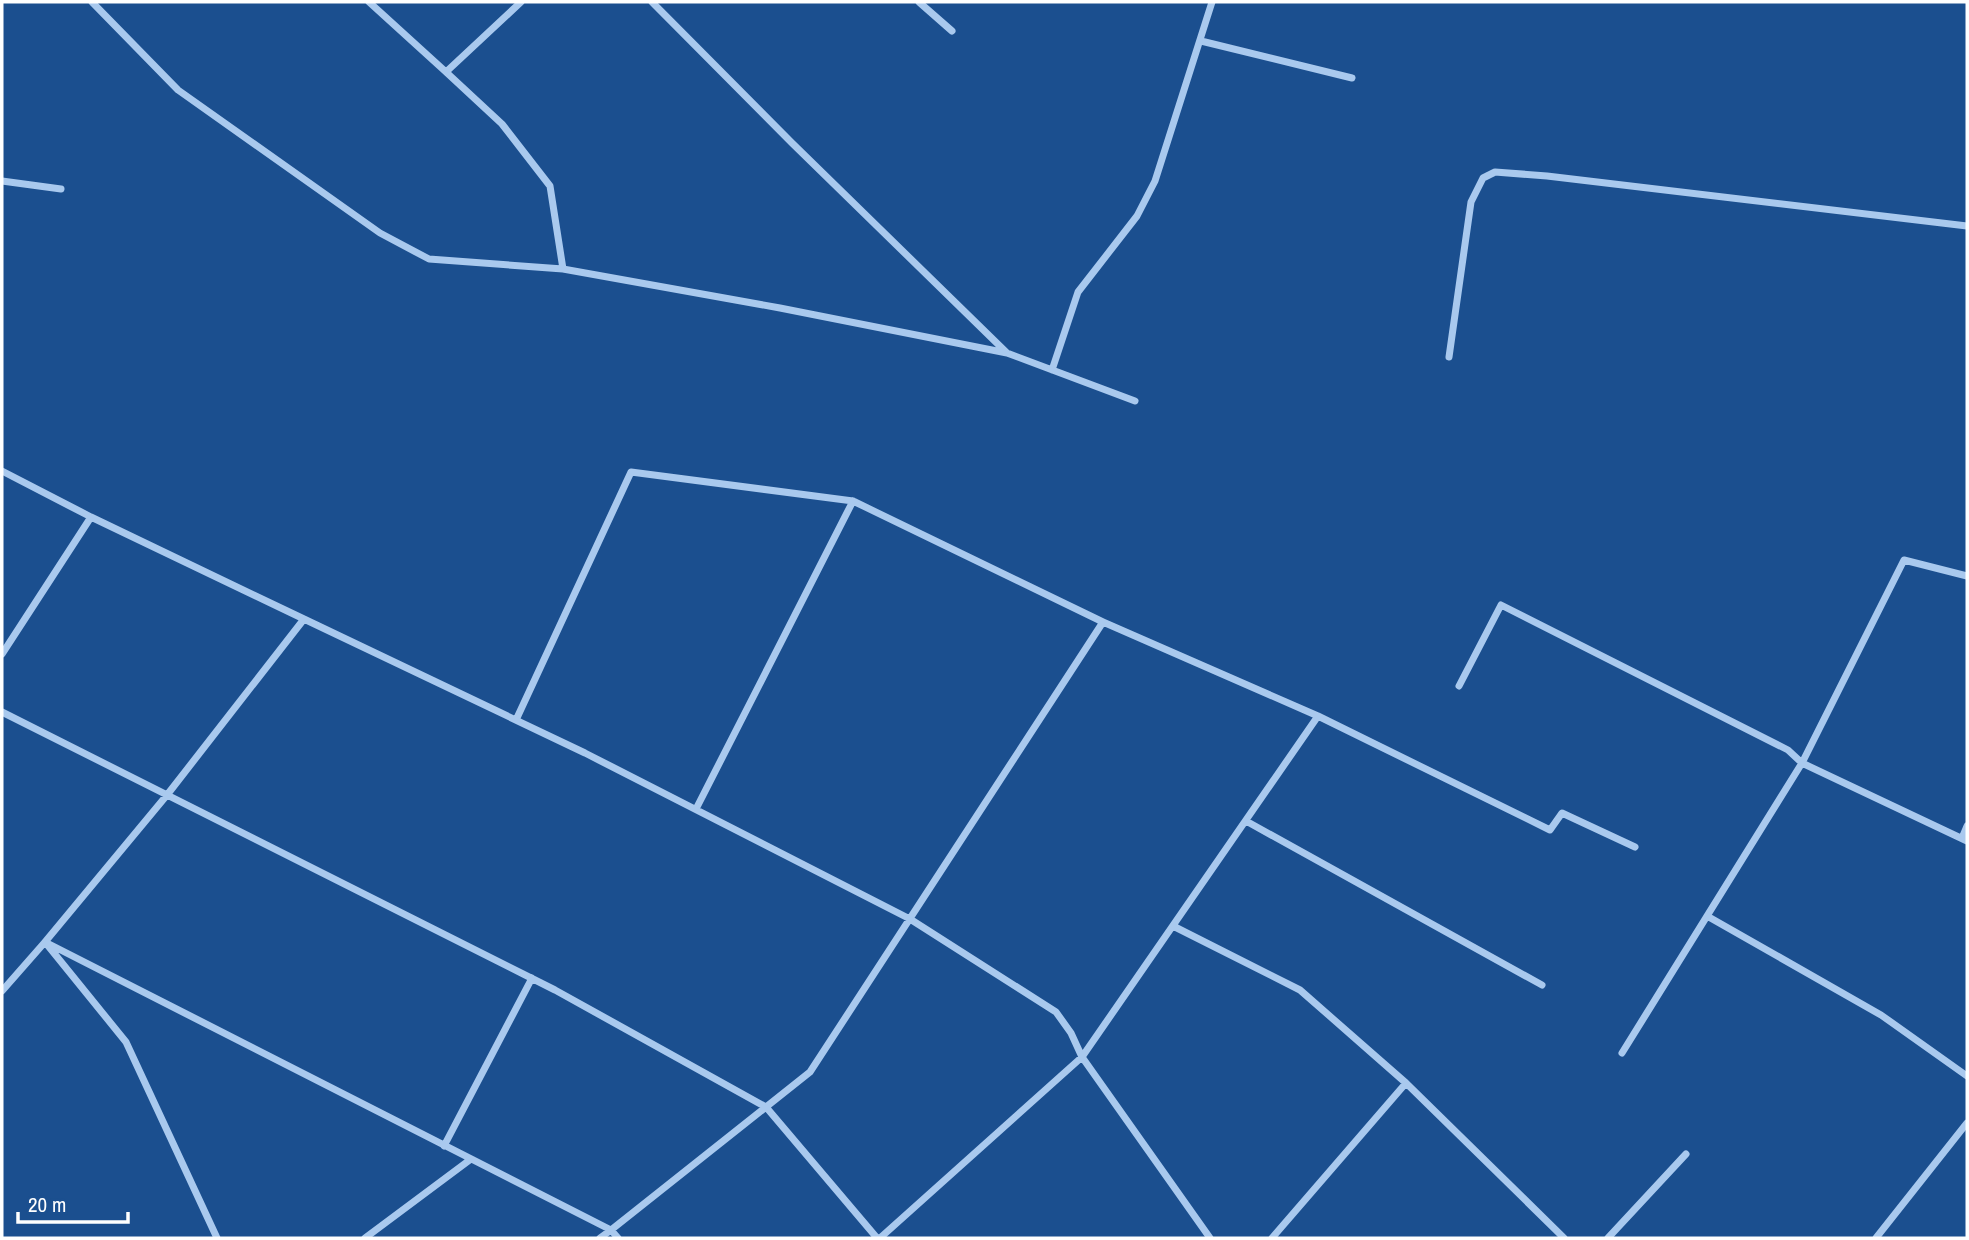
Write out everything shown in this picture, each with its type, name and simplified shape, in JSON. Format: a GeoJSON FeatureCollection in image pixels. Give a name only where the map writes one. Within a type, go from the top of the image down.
{"type":"FeatureCollection","features":[{"type":"Feature","properties":{"kind":"street"},"geometry":{"type":"LineString","coordinates":[[92,2],[178,90],[380,233],[429,259],[563,269],[1007,353],[1135,401]]}},
{"type":"Feature","properties":{"kind":"street"},"geometry":{"type":"LineString","coordinates":[[369,2],[502,124],[550,186],[563,269]]}},
{"type":"Feature","properties":{"kind":"street"},"geometry":{"type":"LineString","coordinates":[[446,72],[521,2]]}},
{"type":"Feature","properties":{"kind":"street"},"geometry":{"type":"LineString","coordinates":[[652,2],[792,144],[1007,353]]}},
{"type":"Feature","properties":{"kind":"street"},"geometry":{"type":"LineString","coordinates":[[919,2],[952,31]]}},
{"type":"Feature","properties":{"kind":"street"},"geometry":{"type":"LineString","coordinates":[[1052,370],[1078,292],[1137,216],[1155,181],[1212,2]]}},
{"type":"Feature","properties":{"kind":"street"},"geometry":{"type":"LineString","coordinates":[[1201,41],[1352,78]]}},
{"type":"Feature","properties":{"kind":"street"},"geometry":{"type":"LineString","coordinates":[[1449,357],[1471,202],[1483,178],[1495,172],[1967,226]]}},
{"type":"Feature","properties":{"kind":"street"},"geometry":{"type":"LineString","coordinates":[[2,181],[61,189]]}},
{"type":"Feature","properties":{"kind":"street"},"geometry":{"type":"LineString","coordinates":[[2,471],[91,517],[516,720],[910,919],[1056,1012],[1071,1033],[1082,1057],[1210,1238]]}},
{"type":"Feature","properties":{"kind":"street"},"geometry":{"type":"LineString","coordinates":[[516,720],[631,472],[853,500],[1103,622],[1318,716],[1550,830],[1562,813],[1635,847]]}},
{"type":"Feature","properties":{"kind":"street"},"geometry":{"type":"LineString","coordinates":[[696,809],[853,500]]}},
{"type":"Feature","properties":{"kind":"street"},"geometry":{"type":"LineString","coordinates":[[2,654],[91,517]]}},
{"type":"Feature","properties":{"kind":"street"},"geometry":{"type":"LineString","coordinates":[[1622,1053],[1802,763],[1904,560],[1967,576]]}},
{"type":"Feature","properties":{"kind":"street"},"geometry":{"type":"LineString","coordinates":[[1459,686],[1502,605],[1788,750],[1802,763],[1965,839],[1967,827]]}},
{"type":"Feature","properties":{"kind":"street"},"geometry":{"type":"LineString","coordinates":[[2,991],[167,795],[304,620]]}},
{"type":"Feature","properties":{"kind":"street"},"geometry":{"type":"LineString","coordinates":[[600,1238],[810,1072],[1103,622]]}},
{"type":"Feature","properties":{"kind":"street"},"geometry":{"type":"LineString","coordinates":[[2,712],[532,978],[766,1107],[878,1238],[1082,1057],[1318,716]]}},
{"type":"Feature","properties":{"kind":"street"},"geometry":{"type":"LineString","coordinates":[[1246,821],[1542,985]]}},
{"type":"Feature","properties":{"kind":"street"},"geometry":{"type":"LineString","coordinates":[[1707,916],[1881,1016],[1967,1076]]}},
{"type":"Feature","properties":{"kind":"street"},"geometry":{"type":"LineString","coordinates":[[1173,926],[1300,990],[1406,1083],[1564,1238]]}},
{"type":"Feature","properties":{"kind":"street"},"geometry":{"type":"LineString","coordinates":[[45,942],[611,1230],[618,1238]]}},
{"type":"Feature","properties":{"kind":"street"},"geometry":{"type":"LineString","coordinates":[[45,942],[126,1042],[217,1238]]}},
{"type":"Feature","properties":{"kind":"street"},"geometry":{"type":"LineString","coordinates":[[444,1146],[532,978]]}},
{"type":"Feature","properties":{"kind":"street"},"geometry":{"type":"LineString","coordinates":[[1272,1238],[1406,1083]]}},
{"type":"Feature","properties":{"kind":"street"},"geometry":{"type":"LineString","coordinates":[[1875,1238],[1967,1123]]}},
{"type":"Feature","properties":{"kind":"street"},"geometry":{"type":"LineString","coordinates":[[1608,1238],[1686,1154]]}},
{"type":"Feature","properties":{"kind":"street"},"geometry":{"type":"LineString","coordinates":[[365,1238],[471,1159]]}}]}
